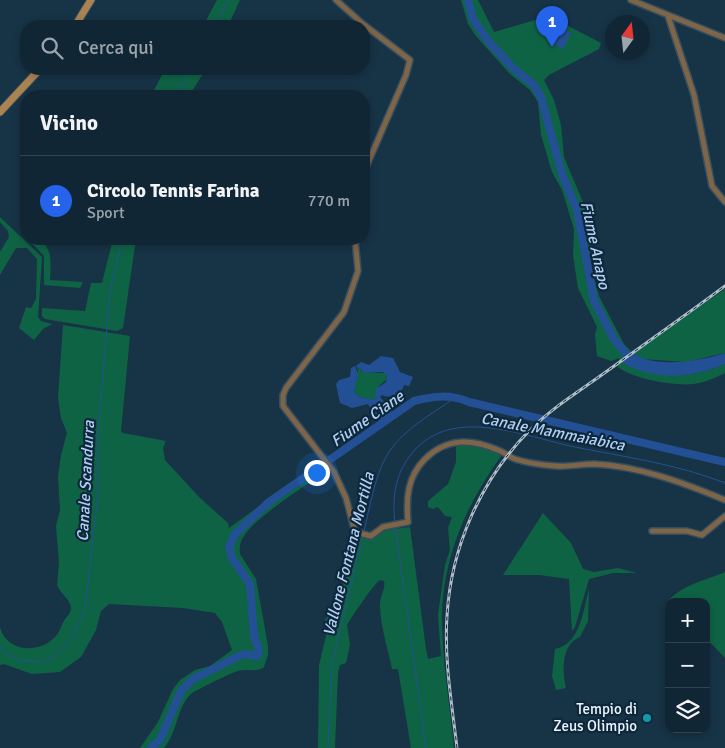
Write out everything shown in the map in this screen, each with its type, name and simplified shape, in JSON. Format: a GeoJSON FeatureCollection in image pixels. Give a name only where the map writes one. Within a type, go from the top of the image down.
{"type":"FeatureCollection","features":[{"type":"Feature","properties":{"kind":"street"},"geometry":{"type":"LineString","coordinates":[[79,20],[91,0]]}},
{"type":"Feature","properties":{"kind":"street"},"geometry":{"type":"LineString","coordinates":[[336,0],[358,20]]}},
{"type":"Feature","properties":{"kind":"street"},"geometry":{"type":"LineString","coordinates":[[630,0],[725,38]]}},
{"type":"Feature","properties":{"kind":"street"},"geometry":{"type":"LineString","coordinates":[[668,16],[694,95],[712,186],[725,202]]}},
{"type":"Feature","properties":{"kind":"street"},"geometry":{"type":"LineString","coordinates":[[370,29],[410,60],[406,75],[370,158]]}},
{"type":"Feature","properties":{"kind":"street"},"geometry":{"type":"LineString","coordinates":[[20,90],[34,75]]}},
{"type":"Feature","properties":{"kind":"street"},"geometry":{"type":"LineString","coordinates":[[0,112],[20,90]]}},
{"type":"Feature","properties":{"kind":"street"},"geometry":{"type":"LineString","coordinates":[[355,245],[358,271],[344,312],[283,395],[284,406],[288,414],[330,466],[346,498],[353,528],[360,534],[374,535],[388,525],[408,522],[406,500],[408,488],[419,466],[436,450],[447,444],[462,441],[488,446],[516,460],[557,466],[594,464],[659,476],[725,500]]}},
{"type":"Feature","properties":{"kind":"street"},"geometry":{"type":"LineString","coordinates":[[652,531],[687,531],[702,535],[725,516]]}},
{"type":"Feature","properties":{"kind":"green space"},"geometry":{"type":"Polygon","coordinates":[[[217,0],[240,0],[231,20],[206,20],[217,0]]]}},
{"type":"Feature","properties":{"kind":"green space"},"geometry":{"type":"Polygon","coordinates":[[[461,0],[478,0],[494,32],[549,16],[601,43],[599,49],[549,75],[544,80],[554,100],[561,125],[564,157],[585,207],[592,271],[599,296],[624,344],[633,353],[725,289],[725,353],[686,362],[641,359],[631,365],[654,373],[678,375],[702,372],[725,364],[725,373],[699,383],[668,383],[643,378],[622,370],[616,365],[620,362],[619,358],[611,361],[597,356],[595,335],[597,327],[578,288],[573,255],[574,229],[562,190],[552,172],[541,135],[538,102],[530,90],[510,74],[476,36],[468,24],[461,0]]]}},
{"type":"Feature","properties":{"kind":"green space"},"geometry":{"type":"Polygon","coordinates":[[[162,75],[202,75],[193,90],[154,90],[162,75]]]}},
{"type":"Feature","properties":{"kind":"green space"},"geometry":{"type":"Polygon","coordinates":[[[0,217],[20,236],[20,245],[29,245],[42,257],[38,317],[41,321],[52,324],[43,329],[34,340],[19,328],[26,307],[31,308],[36,299],[37,259],[27,248],[16,248],[0,275],[0,252],[9,237],[8,231],[0,222],[0,217]]]}},
{"type":"Feature","properties":{"kind":"green space"},"geometry":{"type":"Polygon","coordinates":[[[34,245],[45,245],[47,247],[51,266],[50,280],[83,282],[80,288],[44,285],[44,256],[34,245]]]}},
{"type":"Feature","properties":{"kind":"green space"},"geometry":{"type":"Polygon","coordinates":[[[112,245],[135,245],[123,328],[117,331],[45,319],[42,316],[42,308],[85,311],[91,283],[102,283],[112,245]]]}},
{"type":"Feature","properties":{"kind":"green space"},"geometry":{"type":"Polygon","coordinates":[[[63,325],[130,336],[121,431],[123,433],[166,441],[163,448],[165,460],[200,498],[228,523],[229,528],[323,460],[332,474],[326,471],[282,502],[258,520],[241,542],[240,554],[256,579],[268,646],[268,655],[264,667],[258,670],[234,672],[192,693],[183,704],[169,742],[164,748],[140,748],[158,722],[173,689],[180,680],[195,670],[210,666],[232,650],[222,622],[215,613],[183,608],[109,604],[101,611],[96,630],[81,657],[60,672],[32,674],[4,664],[0,665],[0,627],[3,635],[16,646],[23,648],[40,647],[56,636],[71,610],[69,602],[57,585],[59,563],[56,526],[60,510],[58,477],[67,433],[61,418],[58,398],[63,325]]]}},
{"type":"Feature","properties":{"kind":"green space"},"geometry":{"type":"Polygon","coordinates":[[[355,366],[365,373],[386,373],[387,379],[379,386],[375,400],[360,397],[354,392],[358,370],[355,366]]]}},
{"type":"Feature","properties":{"kind":"green space"},"geometry":{"type":"Polygon","coordinates":[[[461,444],[476,445],[502,455],[489,473],[468,512],[459,532],[446,574],[443,596],[442,634],[454,748],[411,748],[398,669],[392,669],[382,623],[380,604],[384,581],[380,580],[368,593],[347,625],[350,645],[346,663],[340,665],[338,672],[335,748],[318,748],[319,665],[326,636],[324,623],[333,611],[353,552],[353,536],[372,539],[385,530],[410,527],[428,659],[441,656],[438,615],[445,565],[450,550],[448,528],[452,517],[445,516],[438,507],[433,509],[428,507],[428,501],[448,484],[456,462],[456,446],[461,444]]]}},
{"type":"Feature","properties":{"kind":"green space"},"geometry":{"type":"Polygon","coordinates":[[[543,513],[571,543],[583,569],[594,572],[618,568],[637,573],[613,573],[589,579],[575,627],[572,631],[569,579],[539,575],[503,575],[543,513]]]}},
{"type":"Feature","properties":{"kind":"green space"},"geometry":{"type":"Polygon","coordinates":[[[725,572],[725,658],[710,642],[710,598],[671,598],[683,589],[725,572]]]}},
{"type":"Feature","properties":{"kind":"green space"},"geometry":{"type":"Polygon","coordinates":[[[589,589],[588,621],[580,637],[569,646],[566,652],[564,675],[566,688],[556,690],[552,676],[555,649],[564,646],[576,633],[580,625],[589,589]]]}},
{"type":"Feature","properties":{"kind":"water"},"geometry":{"type":"Polygon","coordinates":[[[563,28],[571,33],[563,49],[554,44],[563,28]]]}},
{"type":"Feature","properties":{"kind":"water"},"geometry":{"type":"Polygon","coordinates":[[[633,353],[653,361],[678,362],[703,359],[725,353],[725,364],[705,371],[684,375],[652,374],[620,362],[633,353]]]}},
{"type":"Feature","properties":{"kind":"water"},"geometry":{"type":"Polygon","coordinates":[[[381,356],[393,358],[400,372],[413,377],[409,386],[404,385],[399,394],[389,397],[382,395],[380,397],[396,415],[381,425],[368,404],[352,408],[340,403],[336,384],[339,380],[350,377],[351,368],[355,366],[358,374],[354,392],[360,397],[375,400],[376,389],[386,382],[387,376],[383,372],[365,373],[356,366],[361,362],[369,365],[381,356]]]}},
{"type":"Feature","properties":{"kind":"waterway","name":"Canale Scandurra"},"geometry":{"type":"LineString","coordinates":[[217,20],[229,0]]}},
{"type":"Feature","properties":{"kind":"waterway","name":"Fiume Anapo"},"geometry":{"type":"LineString","coordinates":[[468,0],[473,19],[489,42],[513,68],[534,85],[541,97],[562,174],[577,210],[594,301],[614,339],[631,360],[636,361]]}},
{"type":"Feature","properties":{"kind":"waterway","name":"Canale Scandurra"},"geometry":{"type":"LineString","coordinates":[[180,90],[188,75]]}},
{"type":"Feature","properties":{"kind":"waterway","name":"Canale Scandurra"},"geometry":{"type":"LineString","coordinates":[[0,647],[2,651],[19,660],[42,662],[56,655],[74,634],[85,609],[98,495],[98,434],[110,292],[121,245]]}},
{"type":"Feature","properties":{"kind":"waterway","name":"Fiume Ciane"},"geometry":{"type":"LineString","coordinates":[[151,748],[160,740],[181,691],[193,679],[243,654],[257,656],[259,650],[254,636],[250,584],[232,558],[229,547],[235,534],[269,502],[414,401],[435,397],[462,399],[725,462]]}},
{"type":"Feature","properties":{"kind":"waterway","name":"Vallone Fontana Mortilla"},"geometry":{"type":"LineString","coordinates":[[364,531],[378,474],[392,448],[408,431],[456,397]]}},
{"type":"Feature","properties":{"kind":"waterway","name":"Canale Mammaiabica"},"geometry":{"type":"LineString","coordinates":[[395,522],[396,488],[400,472],[409,457],[425,441],[444,431],[465,427],[509,431],[575,447],[670,466],[725,483]]}},
{"type":"Feature","properties":{"kind":"waterway","name":"Canale Mammaiabica"},"geometry":{"type":"LineString","coordinates":[[395,526],[426,748]]}},
{"type":"Feature","properties":{"kind":"waterway","name":"Vallone Fontana Mortilla"},"geometry":{"type":"LineString","coordinates":[[328,748],[332,663],[363,535]]}},
{"type":"Feature","properties":{"kind":"railway"},"geometry":{"type":"LineString","coordinates":[[457,748],[448,666],[447,616],[450,590],[462,540],[483,492],[513,449],[546,416],[725,286]]}},
{"type":"Feature","properties":{"kind":"place","name":"Circolo Tennis Farina"},"geometry":{"type":"Point","coordinates":[552,47]}},
{"type":"Feature","properties":{"kind":"place","name":"Tempio di Zeus Olimpio"},"geometry":{"type":"Point","coordinates":[647,718]}}]}
